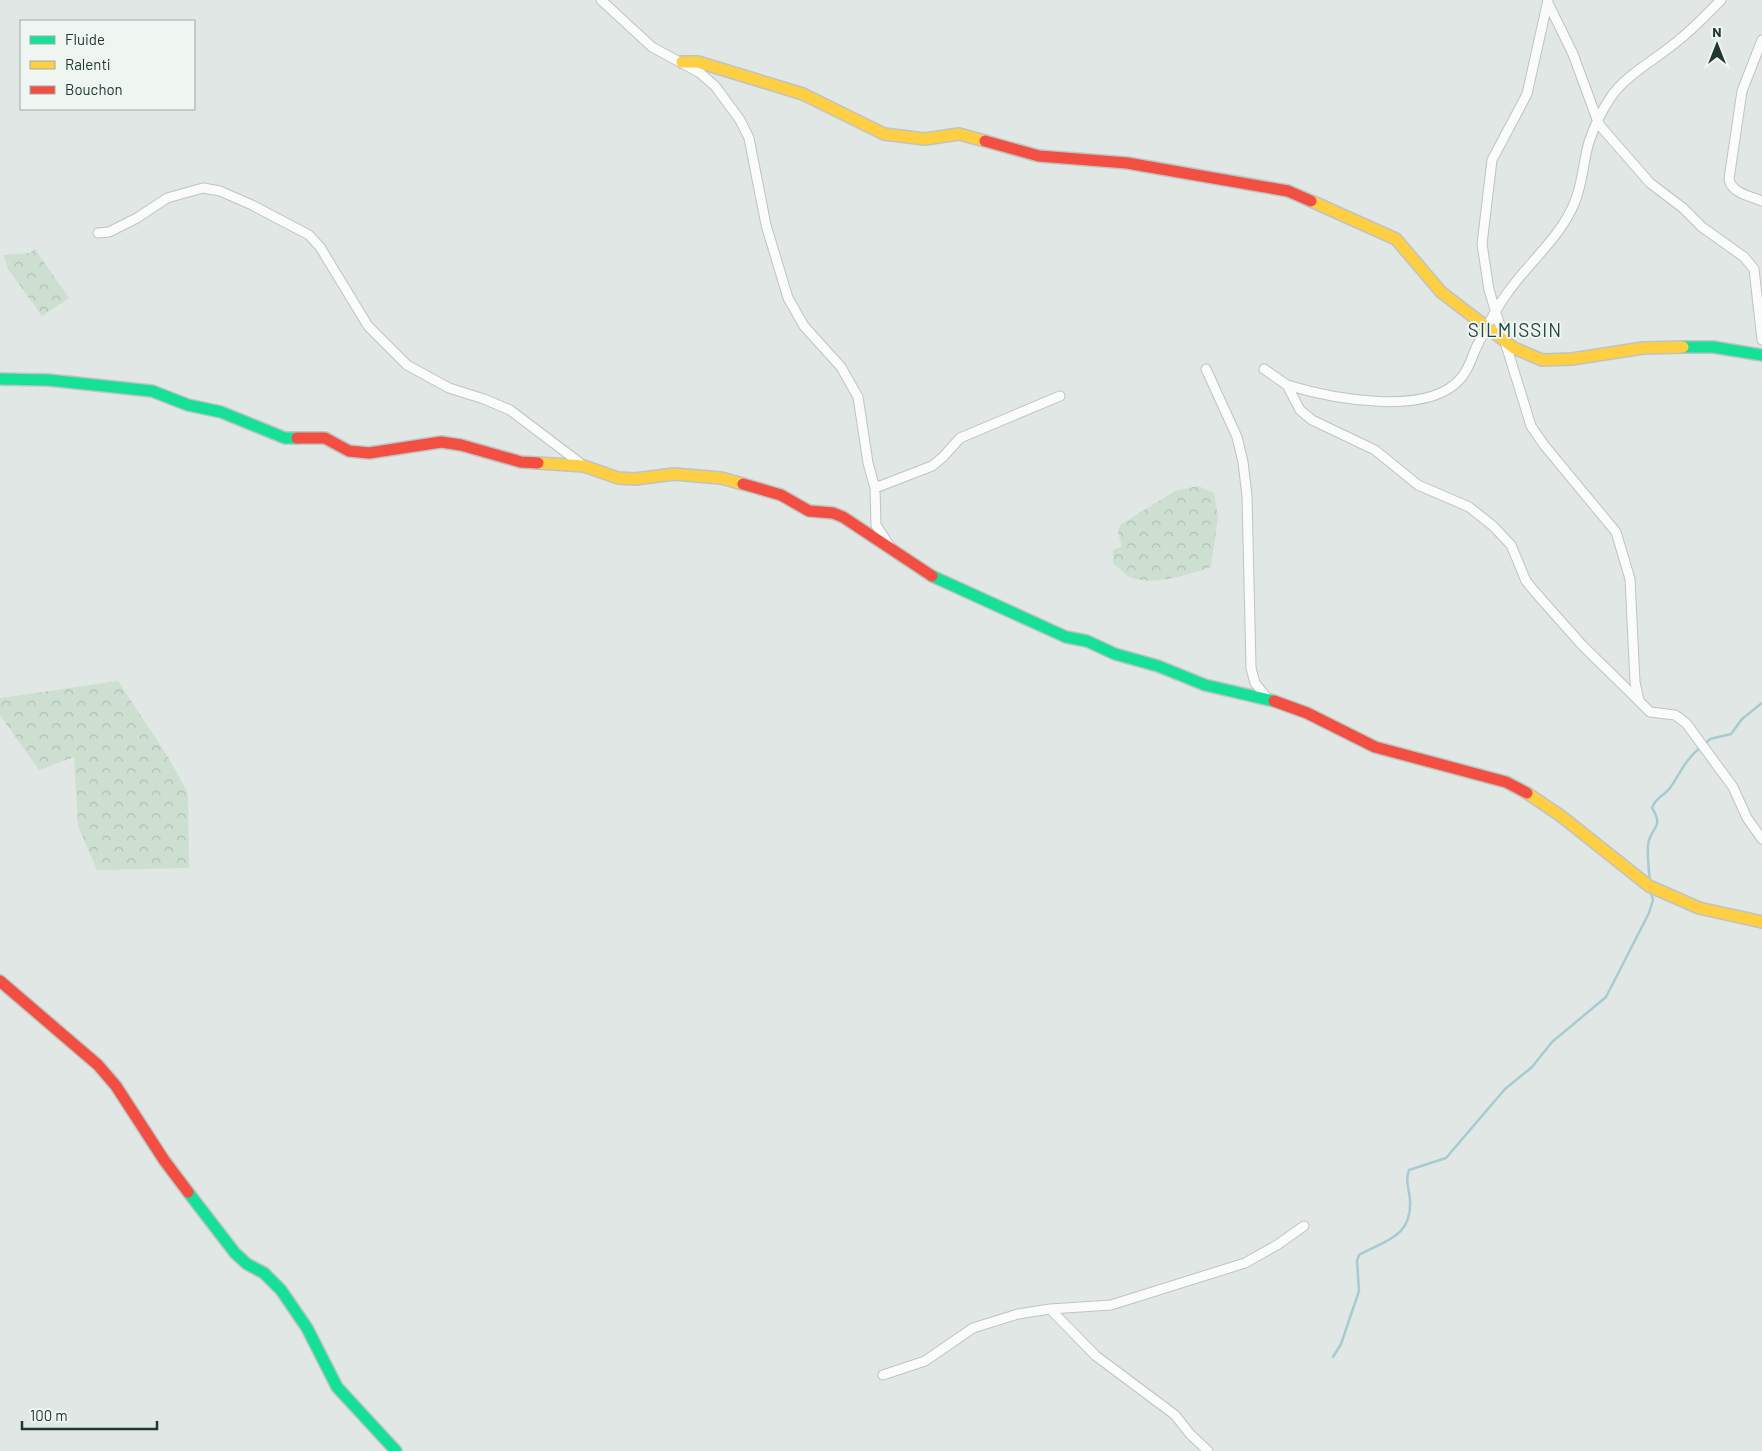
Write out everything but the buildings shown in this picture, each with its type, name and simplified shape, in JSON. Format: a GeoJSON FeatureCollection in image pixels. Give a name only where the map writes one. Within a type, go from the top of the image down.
{"type":"FeatureCollection","features":[{"type":"Feature","properties":{"kind":"street"},"geometry":{"type":"LineString","coordinates":[[601,0],[652,47],[700,73],[715,86],[740,120],[749,138],[766,225],[788,298],[804,326],[825,347],[852,384],[858,396],[868,463],[875,488],[876,525],[894,551]]}},
{"type":"Feature","properties":{"kind":"street"},"geometry":{"type":"LineString","coordinates":[[1264,369],[1287,385],[1353,400],[1406,400],[1434,395],[1450,389],[1463,376],[1487,328],[1510,289],[1549,243],[1574,204],[1586,166],[1589,143],[1611,97],[1619,88],[1681,39],[1721,0]]}},
{"type":"Feature","properties":{"kind":"street"},"geometry":{"type":"LineString","coordinates":[[1548,1],[1576,61],[1598,122],[1650,183],[1702,227],[1744,257],[1754,269],[1762,340]]}},
{"type":"Feature","properties":{"kind":"street"},"geometry":{"type":"LineString","coordinates":[[1548,1],[1527,94],[1492,160],[1482,244],[1489,290],[1531,426],[1544,445],[1616,532],[1624,552],[1632,600],[1635,682],[1639,701]]}},
{"type":"Feature","properties":{"kind":"street"},"geometry":{"type":"LineString","coordinates":[[1762,40],[1742,91],[1729,179],[1730,186],[1734,189],[1762,201]]}},
{"type":"Feature","properties":{"kind":"street"},"geometry":{"type":"LineString","coordinates":[[682,62],[698,62],[803,94],[884,134],[925,139],[959,134],[1039,156],[1127,163],[1288,191],[1396,239],[1441,292],[1487,328],[1527,355],[1542,360],[1572,359],[1620,350],[1643,348],[1714,347],[1762,355]]}},
{"type":"Feature","properties":{"kind":"street"},"geometry":{"type":"LineString","coordinates":[[98,233],[109,232],[137,218],[167,198],[203,188],[220,191],[261,209],[309,235],[320,247],[368,326],[406,365],[449,388],[484,399],[510,410],[584,466]]}},
{"type":"Feature","properties":{"kind":"street"},"geometry":{"type":"LineString","coordinates":[[1206,369],[1237,436],[1243,462],[1247,496],[1251,668],[1255,683],[1268,699]]}},
{"type":"Feature","properties":{"kind":"street"},"geometry":{"type":"LineString","coordinates":[[0,379],[48,380],[152,391],[188,405],[221,412],[285,438],[326,438],[349,452],[369,453],[441,442],[460,445],[521,462],[584,466],[622,479],[674,474],[721,478],[781,495],[809,511],[833,513],[843,516],[916,568],[974,598],[1066,637],[1087,641],[1115,654],[1158,666],[1205,685],[1268,699],[1307,713],[1375,747],[1434,761],[1506,782],[1529,794],[1562,816],[1649,886],[1699,908],[1762,922]]}},
{"type":"Feature","properties":{"kind":"street"},"geometry":{"type":"LineString","coordinates":[[1287,385],[1300,410],[1312,420],[1375,450],[1418,485],[1469,507],[1493,526],[1510,545],[1526,581],[1582,645],[1650,712],[1675,715],[1686,724],[1733,787],[1747,818],[1762,839]]}},
{"type":"Feature","properties":{"kind":"street"},"geometry":{"type":"LineString","coordinates":[[875,488],[932,466],[960,438],[1060,396]]}},
{"type":"Feature","properties":{"kind":"street"},"geometry":{"type":"LineString","coordinates":[[0,981],[98,1065],[116,1086],[164,1160],[235,1253],[247,1264],[264,1273],[281,1290],[307,1328],[330,1376],[338,1388],[396,1451]]}},
{"type":"Feature","properties":{"kind":"street"},"geometry":{"type":"LineString","coordinates":[[883,1375],[925,1361],[974,1328],[1018,1314],[1050,1309],[1111,1305],[1227,1269],[1263,1254],[1304,1226]]}},
{"type":"Feature","properties":{"kind":"street"},"geometry":{"type":"LineString","coordinates":[[1050,1309],[1096,1356],[1175,1415],[1190,1434],[1208,1451]]}},
{"type":"Feature","properties":{"kind":"green space"},"geometry":{"type":"Polygon","coordinates":[[[35,249],[69,298],[42,316],[8,269],[3,255],[30,253],[35,249]]]}},
{"type":"Feature","properties":{"kind":"green space"},"geometry":{"type":"Polygon","coordinates":[[[1198,486],[1214,493],[1218,517],[1211,567],[1170,579],[1147,581],[1128,576],[1113,563],[1113,550],[1122,547],[1118,532],[1120,525],[1175,491],[1198,486]]]}},
{"type":"Feature","properties":{"kind":"green space"},"geometry":{"type":"Polygon","coordinates":[[[118,681],[168,757],[188,793],[189,868],[97,870],[78,826],[74,757],[39,770],[0,715],[0,698],[118,681]]]}},
{"type":"Feature","properties":{"kind":"waterway"},"geometry":{"type":"LineString","coordinates":[[1705,744],[1710,739],[1731,734],[1742,719],[1762,703]]}},
{"type":"Feature","properties":{"kind":"waterway"},"geometry":{"type":"LineString","coordinates":[[1650,882],[1648,845],[1657,824],[1656,815],[1652,808],[1655,802],[1668,791],[1691,756],[1700,748]]}},
{"type":"Feature","properties":{"kind":"waterway"},"geometry":{"type":"LineString","coordinates":[[1333,1357],[1341,1344],[1359,1291],[1357,1261],[1359,1255],[1388,1241],[1402,1230],[1407,1222],[1410,1200],[1407,1181],[1409,1170],[1446,1158],[1505,1089],[1532,1067],[1552,1042],[1606,997],[1649,913],[1653,900],[1651,892]]}},
{"type":"Feature","properties":{"kind":"traffic: fast"},"geometry":{"type":"LineString","coordinates":[[1683,347],[1713,347],[1762,355]]}},
{"type":"Feature","properties":{"kind":"traffic: fast"},"geometry":{"type":"LineString","coordinates":[[0,379],[48,380],[152,391],[188,405],[221,412],[285,438],[297,438]]}},
{"type":"Feature","properties":{"kind":"traffic: fast"},"geometry":{"type":"LineString","coordinates":[[932,576],[1066,637],[1087,641],[1115,654],[1158,666],[1205,685],[1274,701]]}},
{"type":"Feature","properties":{"kind":"traffic: fast"},"geometry":{"type":"LineString","coordinates":[[188,1192],[235,1253],[247,1264],[264,1273],[281,1290],[307,1328],[337,1387],[396,1451]]}},
{"type":"Feature","properties":{"kind":"traffic: slow"},"geometry":{"type":"LineString","coordinates":[[682,62],[698,62],[803,94],[884,134],[925,139],[959,134],[985,141]]}},
{"type":"Feature","properties":{"kind":"traffic: slow"},"geometry":{"type":"LineString","coordinates":[[1311,201],[1396,239],[1441,292],[1514,348],[1542,360],[1572,359],[1643,348],[1683,347]]}},
{"type":"Feature","properties":{"kind":"traffic: slow"},"geometry":{"type":"LineString","coordinates":[[538,463],[584,466],[618,478],[635,479],[674,474],[721,478],[743,484]]}},
{"type":"Feature","properties":{"kind":"traffic: slow"},"geometry":{"type":"LineString","coordinates":[[1527,793],[1561,816],[1649,886],[1699,908],[1762,922]]}},
{"type":"Feature","properties":{"kind":"traffic: jam"},"geometry":{"type":"LineString","coordinates":[[985,141],[1039,156],[1127,163],[1288,191],[1311,201]]}},
{"type":"Feature","properties":{"kind":"traffic: jam"},"geometry":{"type":"LineString","coordinates":[[297,438],[325,438],[349,451],[369,453],[441,442],[461,445],[521,462],[538,463]]}},
{"type":"Feature","properties":{"kind":"traffic: jam"},"geometry":{"type":"LineString","coordinates":[[743,484],[781,495],[809,511],[833,513],[843,517],[932,576]]}},
{"type":"Feature","properties":{"kind":"traffic: jam"},"geometry":{"type":"LineString","coordinates":[[1274,701],[1307,713],[1375,747],[1506,782],[1527,793]]}},
{"type":"Feature","properties":{"kind":"traffic: jam"},"geometry":{"type":"LineString","coordinates":[[0,981],[98,1065],[116,1086],[164,1160],[188,1192]]}},
{"type":"Feature","properties":{"kind":"district","name":"SILMISSIN"},"geometry":{"type":"Point","coordinates":[1515,330]}}]}
